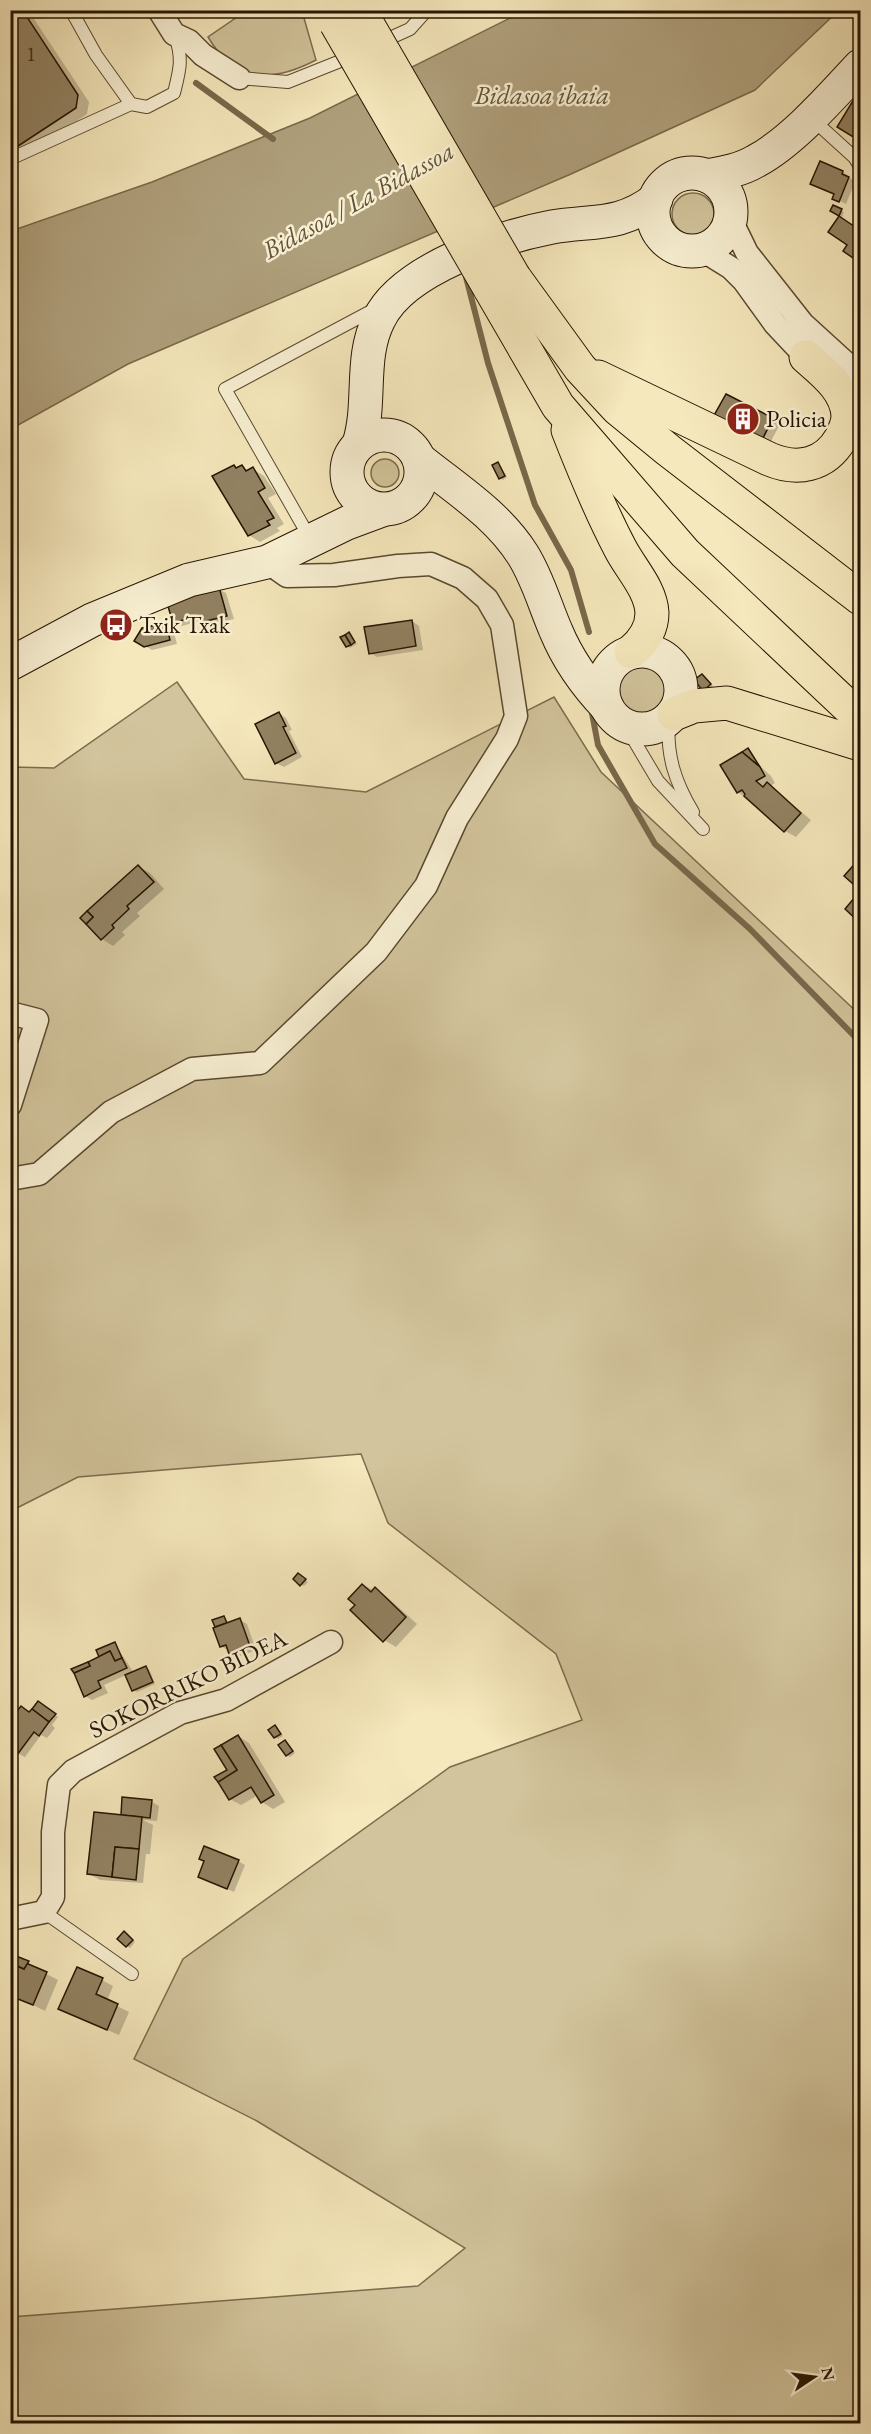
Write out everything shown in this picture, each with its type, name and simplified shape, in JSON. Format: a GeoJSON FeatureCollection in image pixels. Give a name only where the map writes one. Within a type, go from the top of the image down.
{"type":"FeatureCollection","features":[{"type":"Feature","properties":{"kind":"highway"},"geometry":{"type":"LineString","coordinates":[[346,14],[502,282],[558,406],[590,486],[621,550],[650,602],[650,625],[640,645],[626,655]]}},
{"type":"Feature","properties":{"kind":"highway"},"geometry":{"type":"LineString","coordinates":[[502,282],[618,409],[651,437],[861,598]]}},
{"type":"Feature","properties":{"kind":"highway"},"geometry":{"type":"LineString","coordinates":[[580,368],[769,459],[783,465],[793,466],[819,462],[830,453],[845,429],[848,416],[834,381],[806,357]]}},
{"type":"Feature","properties":{"kind":"highway"},"geometry":{"type":"LineString","coordinates":[[558,406],[685,553],[861,718]]}},
{"type":"Feature","properties":{"kind":"highway"},"geometry":{"type":"LineString","coordinates":[[672,717],[694,706],[727,703],[861,744]]}},
{"type":"Feature","properties":{"kind":"main road"},"geometry":{"type":"LineString","coordinates":[[707,176],[734,171],[758,160],[810,117],[861,66]]}},
{"type":"Feature","properties":{"kind":"main road"},"geometry":{"type":"LineString","coordinates":[[613,221],[663,238],[681,250],[702,250],[721,239],[743,182],[758,160]]}},
{"type":"Feature","properties":{"kind":"main road"},"geometry":{"type":"LineString","coordinates":[[314,539],[328,522],[348,482],[348,462],[364,430],[368,344],[380,317],[396,297],[426,272],[527,232],[613,221],[636,212],[656,199],[668,182],[677,177],[697,173],[707,176],[723,188],[731,213]]}},
{"type":"Feature","properties":{"kind":"main road"},"geometry":{"type":"LineString","coordinates":[[656,199],[654,220],[663,238]]}},
{"type":"Feature","properties":{"kind":"main road"},"geometry":{"type":"LineString","coordinates":[[367,377],[393,436]]}},
{"type":"Feature","properties":{"kind":"main road"},"geometry":{"type":"LineString","coordinates":[[359,444],[381,435],[393,436],[409,444],[419,459],[496,522],[523,555],[541,592],[556,633],[578,672],[617,717],[649,729],[660,726],[672,717],[680,703],[682,691],[675,667],[666,659],[655,653],[643,651],[610,658],[587,655],[565,642],[556,633]]}},
{"type":"Feature","properties":{"kind":"main road"},"geometry":{"type":"LineString","coordinates":[[413,497],[422,474],[419,459]]}},
{"type":"Feature","properties":{"kind":"main road"},"geometry":{"type":"LineString","coordinates":[[348,482],[360,501],[382,510]]}},
{"type":"Feature","properties":{"kind":"main road"},"geometry":{"type":"LineString","coordinates":[[10,664],[92,620],[189,580],[267,562],[382,510],[399,507],[413,497],[439,492],[464,494]]}},
{"type":"Feature","properties":{"kind":"main road"},"geometry":{"type":"LineString","coordinates":[[617,717],[603,696],[603,684],[607,673],[626,655]]}},
{"type":"Feature","properties":{"kind":"street"},"geometry":{"type":"LineString","coordinates":[[159,10],[174,34],[189,41],[203,55],[240,78]]}},
{"type":"Feature","properties":{"kind":"street"},"geometry":{"type":"LineString","coordinates":[[731,213],[747,253],[803,324],[857,379]]}},
{"type":"Feature","properties":{"kind":"street"},"geometry":{"type":"LineString","coordinates":[[702,250],[731,268],[775,324],[806,357],[857,379]]}},
{"type":"Feature","properties":{"kind":"street"},"geometry":{"type":"LineString","coordinates":[[10,1179],[39,1174],[111,1112],[192,1069],[260,1063],[376,952],[426,886],[457,818],[507,739],[516,716],[502,625],[487,599],[463,578],[431,564],[334,575],[286,576],[267,562]]}},
{"type":"Feature","properties":{"kind":"street"},"geometry":{"type":"LineString","coordinates":[[10,1013],[37,1020],[10,1105]]}},
{"type":"Feature","properties":{"kind":"street","name":"SOKORRIKO BIDEA"},"geometry":{"type":"LineString","coordinates":[[44,1912],[53,1897],[54,1832],[59,1785],[73,1772],[180,1713],[226,1700],[331,1642]]}},
{"type":"Feature","properties":{"kind":"street"},"geometry":{"type":"LineString","coordinates":[[10,1919],[44,1912]]}},
{"type":"Feature","properties":{"kind":"lane"},"geometry":{"type":"LineString","coordinates":[[71,10],[96,55],[131,104]]}},
{"type":"Feature","properties":{"kind":"lane"},"geometry":{"type":"LineString","coordinates":[[240,78],[288,82],[329,67],[410,29],[427,10]]}},
{"type":"Feature","properties":{"kind":"lane"},"geometry":{"type":"LineString","coordinates":[[10,159],[131,104],[147,107],[174,93],[181,63],[180,50],[174,34]]}},
{"type":"Feature","properties":{"kind":"lane"},"geometry":{"type":"LineString","coordinates":[[810,117],[861,166]]}},
{"type":"Feature","properties":{"kind":"lane"},"geometry":{"type":"LineString","coordinates":[[314,539],[225,389],[396,297]]}},
{"type":"Feature","properties":{"kind":"lane"},"geometry":{"type":"LineString","coordinates":[[617,717],[658,782],[703,829],[673,774],[668,738],[672,717]]}},
{"type":"Feature","properties":{"kind":"lane"},"geometry":{"type":"LineString","coordinates":[[44,1912],[132,1974]]}},
{"type":"Feature","properties":{"kind":"shaded area"},"geometry":{"type":"Polygon","coordinates":[[[246,11],[302,11],[316,60],[300,68],[270,75],[242,71],[230,63],[208,37],[246,11]]]}},
{"type":"Feature","properties":{"kind":"shaded area"},"geometry":{"type":"Polygon","coordinates":[[[693,193],[701,194],[708,199],[713,206],[713,222],[708,229],[701,234],[693,235],[685,234],[678,229],[673,222],[672,214],[673,206],[678,199],[685,194],[693,193]]]}},
{"type":"Feature","properties":{"kind":"shaded area"},"geometry":{"type":"Polygon","coordinates":[[[385,459],[395,463],[399,473],[395,483],[385,487],[375,483],[371,473],[375,463],[385,459]]]}},
{"type":"Feature","properties":{"kind":"shaded area"},"geometry":{"type":"Polygon","coordinates":[[[636,663],[646,663],[661,671],[667,680],[669,691],[667,702],[661,711],[646,719],[636,719],[625,714],[618,707],[613,696],[613,686],[618,675],[625,668],[636,663]]]}},
{"type":"Feature","properties":{"kind":"shaded area"},"geometry":{"type":"Polygon","coordinates":[[[177,682],[244,779],[366,792],[554,697],[601,772],[860,1015],[860,2423],[11,2423],[11,2317],[418,2286],[465,2248],[257,2121],[134,2059],[183,1959],[450,1767],[582,1720],[556,1654],[388,1523],[361,1454],[78,1477],[11,1511],[11,767],[54,768],[177,682]]]}},
{"type":"Feature","properties":{"kind":"water","name":"Bidasoa ibaia"},"geometry":{"type":"Polygon","coordinates":[[[524,11],[838,11],[755,90],[571,174],[128,364],[11,429],[10,321],[17,313],[11,307],[11,231],[152,182],[310,118],[524,11]]]}},
{"type":"Feature","properties":{"kind":"building"},"geometry":{"type":"Polygon","coordinates":[[[10,10],[34,10],[36,13],[25,14],[78,95],[76,108],[12,150],[10,10]]]}},
{"type":"Feature","properties":{"kind":"building"},"geometry":{"type":"Polygon","coordinates":[[[854,99],[860,103],[858,140],[837,127],[854,99]]]}},
{"type":"Feature","properties":{"kind":"building"},"geometry":{"type":"Polygon","coordinates":[[[820,161],[843,171],[842,174],[849,177],[839,202],[832,199],[834,194],[810,184],[820,161]]]}},
{"type":"Feature","properties":{"kind":"building"},"geometry":{"type":"Polygon","coordinates":[[[833,205],[842,209],[839,216],[830,211],[833,205]]]}},
{"type":"Feature","properties":{"kind":"building"},"geometry":{"type":"Polygon","coordinates":[[[839,216],[858,229],[854,235],[859,238],[854,246],[859,249],[853,258],[843,251],[847,245],[828,232],[839,216]]]}},
{"type":"Feature","properties":{"kind":"building","name":"Policia"},"geometry":{"type":"Polygon","coordinates":[[[726,394],[773,418],[760,444],[712,419],[726,394]]]}},
{"type":"Feature","properties":{"kind":"building"},"geometry":{"type":"Polygon","coordinates":[[[498,462],[505,476],[499,479],[492,465],[498,462]]]}},
{"type":"Feature","properties":{"kind":"building"},"geometry":{"type":"Polygon","coordinates":[[[234,465],[236,468],[242,465],[246,471],[253,467],[265,488],[258,492],[274,518],[267,521],[270,525],[248,536],[212,476],[234,465]]]}},
{"type":"Feature","properties":{"kind":"building"},"geometry":{"type":"Polygon","coordinates":[[[219,587],[227,616],[202,622],[200,615],[173,623],[167,603],[219,587]]]}},
{"type":"Feature","properties":{"kind":"building"},"geometry":{"type":"Polygon","coordinates":[[[412,620],[416,646],[369,654],[364,627],[412,620]]]}},
{"type":"Feature","properties":{"kind":"building"},"geometry":{"type":"Polygon","coordinates":[[[166,623],[170,640],[144,647],[134,641],[142,628],[166,623]]]}},
{"type":"Feature","properties":{"kind":"building"},"geometry":{"type":"Polygon","coordinates":[[[349,632],[355,642],[351,645],[345,635],[349,632]]]}},
{"type":"Feature","properties":{"kind":"building"},"geometry":{"type":"Polygon","coordinates":[[[345,635],[351,645],[346,647],[340,637],[345,635]]]}},
{"type":"Feature","properties":{"kind":"building"},"geometry":{"type":"Polygon","coordinates":[[[702,674],[711,684],[703,691],[694,680],[702,674]]]}},
{"type":"Feature","properties":{"kind":"building"},"geometry":{"type":"Polygon","coordinates":[[[279,712],[286,726],[283,727],[296,753],[275,764],[255,724],[279,712]]]}},
{"type":"Feature","properties":{"kind":"building"},"geometry":{"type":"Polygon","coordinates":[[[748,748],[760,767],[742,752],[748,748]]]}},
{"type":"Feature","properties":{"kind":"building"},"geometry":{"type":"Polygon","coordinates":[[[742,752],[760,767],[765,776],[756,781],[763,787],[767,782],[801,813],[784,832],[744,796],[742,790],[737,793],[720,765],[742,752]]]}},
{"type":"Feature","properties":{"kind":"building"},"geometry":{"type":"Polygon","coordinates":[[[860,858],[860,890],[844,876],[860,858]]]}},
{"type":"Feature","properties":{"kind":"building"},"geometry":{"type":"Polygon","coordinates":[[[138,865],[154,882],[127,906],[129,909],[112,925],[114,928],[101,940],[86,924],[93,917],[87,911],[138,865]]]}},
{"type":"Feature","properties":{"kind":"building"},"geometry":{"type":"Polygon","coordinates":[[[860,891],[860,923],[845,909],[860,891]]]}},
{"type":"Feature","properties":{"kind":"building"},"geometry":{"type":"Polygon","coordinates":[[[87,911],[93,917],[86,924],[80,918],[87,911]]]}},
{"type":"Feature","properties":{"kind":"building"},"geometry":{"type":"Polygon","coordinates":[[[298,1573],[306,1579],[300,1586],[293,1579],[298,1573]]]}},
{"type":"Feature","properties":{"kind":"building"},"geometry":{"type":"Polygon","coordinates":[[[362,1584],[371,1592],[375,1587],[406,1617],[383,1642],[350,1610],[355,1605],[348,1599],[362,1584]]]}},
{"type":"Feature","properties":{"kind":"building"},"geometry":{"type":"Polygon","coordinates":[[[224,1616],[227,1623],[215,1627],[212,1620],[224,1616]]]}},
{"type":"Feature","properties":{"kind":"building"},"geometry":{"type":"Polygon","coordinates":[[[240,1618],[250,1646],[229,1654],[226,1645],[220,1647],[213,1628],[240,1618]]]}},
{"type":"Feature","properties":{"kind":"building"},"geometry":{"type":"Polygon","coordinates":[[[115,1642],[122,1658],[115,1661],[110,1651],[99,1657],[96,1650],[115,1642]]]}},
{"type":"Feature","properties":{"kind":"building"},"geometry":{"type":"Polygon","coordinates":[[[110,1651],[115,1661],[122,1658],[127,1668],[98,1681],[101,1688],[84,1697],[74,1673],[90,1666],[88,1662],[110,1651]]]}},
{"type":"Feature","properties":{"kind":"building"},"geometry":{"type":"Polygon","coordinates":[[[88,1662],[90,1666],[74,1673],[71,1669],[88,1662]]]}},
{"type":"Feature","properties":{"kind":"building"},"geometry":{"type":"Polygon","coordinates":[[[146,1666],[153,1682],[132,1691],[125,1675],[146,1666]]]}},
{"type":"Feature","properties":{"kind":"building"},"geometry":{"type":"Polygon","coordinates":[[[38,1701],[56,1714],[49,1722],[32,1709],[38,1701]]]}},
{"type":"Feature","properties":{"kind":"building"},"geometry":{"type":"Polygon","coordinates":[[[21,1706],[29,1712],[32,1709],[49,1722],[39,1736],[34,1732],[17,1755],[10,1750],[10,1737],[16,1730],[10,1725],[10,1720],[21,1706]]]}},
{"type":"Feature","properties":{"kind":"building"},"geometry":{"type":"Polygon","coordinates":[[[275,1725],[281,1734],[274,1738],[268,1730],[275,1725]]]}},
{"type":"Feature","properties":{"kind":"building"},"geometry":{"type":"Polygon","coordinates":[[[238,1735],[274,1795],[261,1803],[251,1787],[229,1800],[218,1782],[237,1770],[221,1745],[238,1735]]]}},
{"type":"Feature","properties":{"kind":"building"},"geometry":{"type":"Polygon","coordinates":[[[285,1740],[293,1751],[286,1756],[278,1745],[285,1740]]]}},
{"type":"Feature","properties":{"kind":"building"},"geometry":{"type":"Polygon","coordinates":[[[221,1745],[237,1770],[218,1782],[214,1777],[227,1770],[214,1749],[221,1745]]]}},
{"type":"Feature","properties":{"kind":"building"},"geometry":{"type":"Polygon","coordinates":[[[122,1797],[152,1800],[150,1818],[121,1815],[122,1797]]]}},
{"type":"Feature","properties":{"kind":"building"},"geometry":{"type":"Polygon","coordinates":[[[94,1812],[142,1817],[139,1849],[115,1847],[112,1877],[87,1874],[94,1812]]]}},
{"type":"Feature","properties":{"kind":"building"},"geometry":{"type":"Polygon","coordinates":[[[204,1846],[239,1860],[227,1889],[198,1877],[204,1861],[199,1859],[204,1846]]]}},
{"type":"Feature","properties":{"kind":"building"},"geometry":{"type":"Polygon","coordinates":[[[115,1847],[139,1849],[136,1880],[112,1877],[115,1847]]]}},
{"type":"Feature","properties":{"kind":"building"},"geometry":{"type":"Polygon","coordinates":[[[124,1931],[133,1940],[126,1947],[117,1939],[124,1931]]]}},
{"type":"Feature","properties":{"kind":"building"},"geometry":{"type":"Polygon","coordinates":[[[10,1954],[16,1956],[13,1964],[24,1969],[26,1963],[47,1972],[33,2005],[13,1997],[17,1987],[10,1985],[10,1954]]]}},
{"type":"Feature","properties":{"kind":"building"},"geometry":{"type":"Polygon","coordinates":[[[16,1956],[29,1961],[24,1969],[13,1964],[16,1956]]]}},
{"type":"Feature","properties":{"kind":"building"},"geometry":{"type":"Polygon","coordinates":[[[77,1967],[103,1978],[96,1994],[118,2004],[107,2030],[58,2009],[77,1967]]]}},
{"type":"Feature","properties":{"kind":"waterway"},"geometry":{"type":"LineString","coordinates":[[196,83],[273,139]]}},
{"type":"Feature","properties":{"kind":"waterway"},"geometry":{"type":"LineString","coordinates":[[466,277],[488,363],[535,505],[571,570],[589,632]]}},
{"type":"Feature","properties":{"kind":"waterway"},"geometry":{"type":"LineString","coordinates":[[591,708],[598,745],[655,844],[750,929],[860,1042]]}},
{"type":"Feature","properties":{"kind":"place","name":"Policia"},"geometry":{"type":"Point","coordinates":[743,419]}},
{"type":"Feature","properties":{"kind":"place","name":"Txik Txak"},"geometry":{"type":"Point","coordinates":[116,625]}},
{"type":"Feature","properties":{"kind":"water label","name":"Bidasoa / La Bidassoa"},"geometry":{"type":"Point","coordinates":[358,200]}}]}
